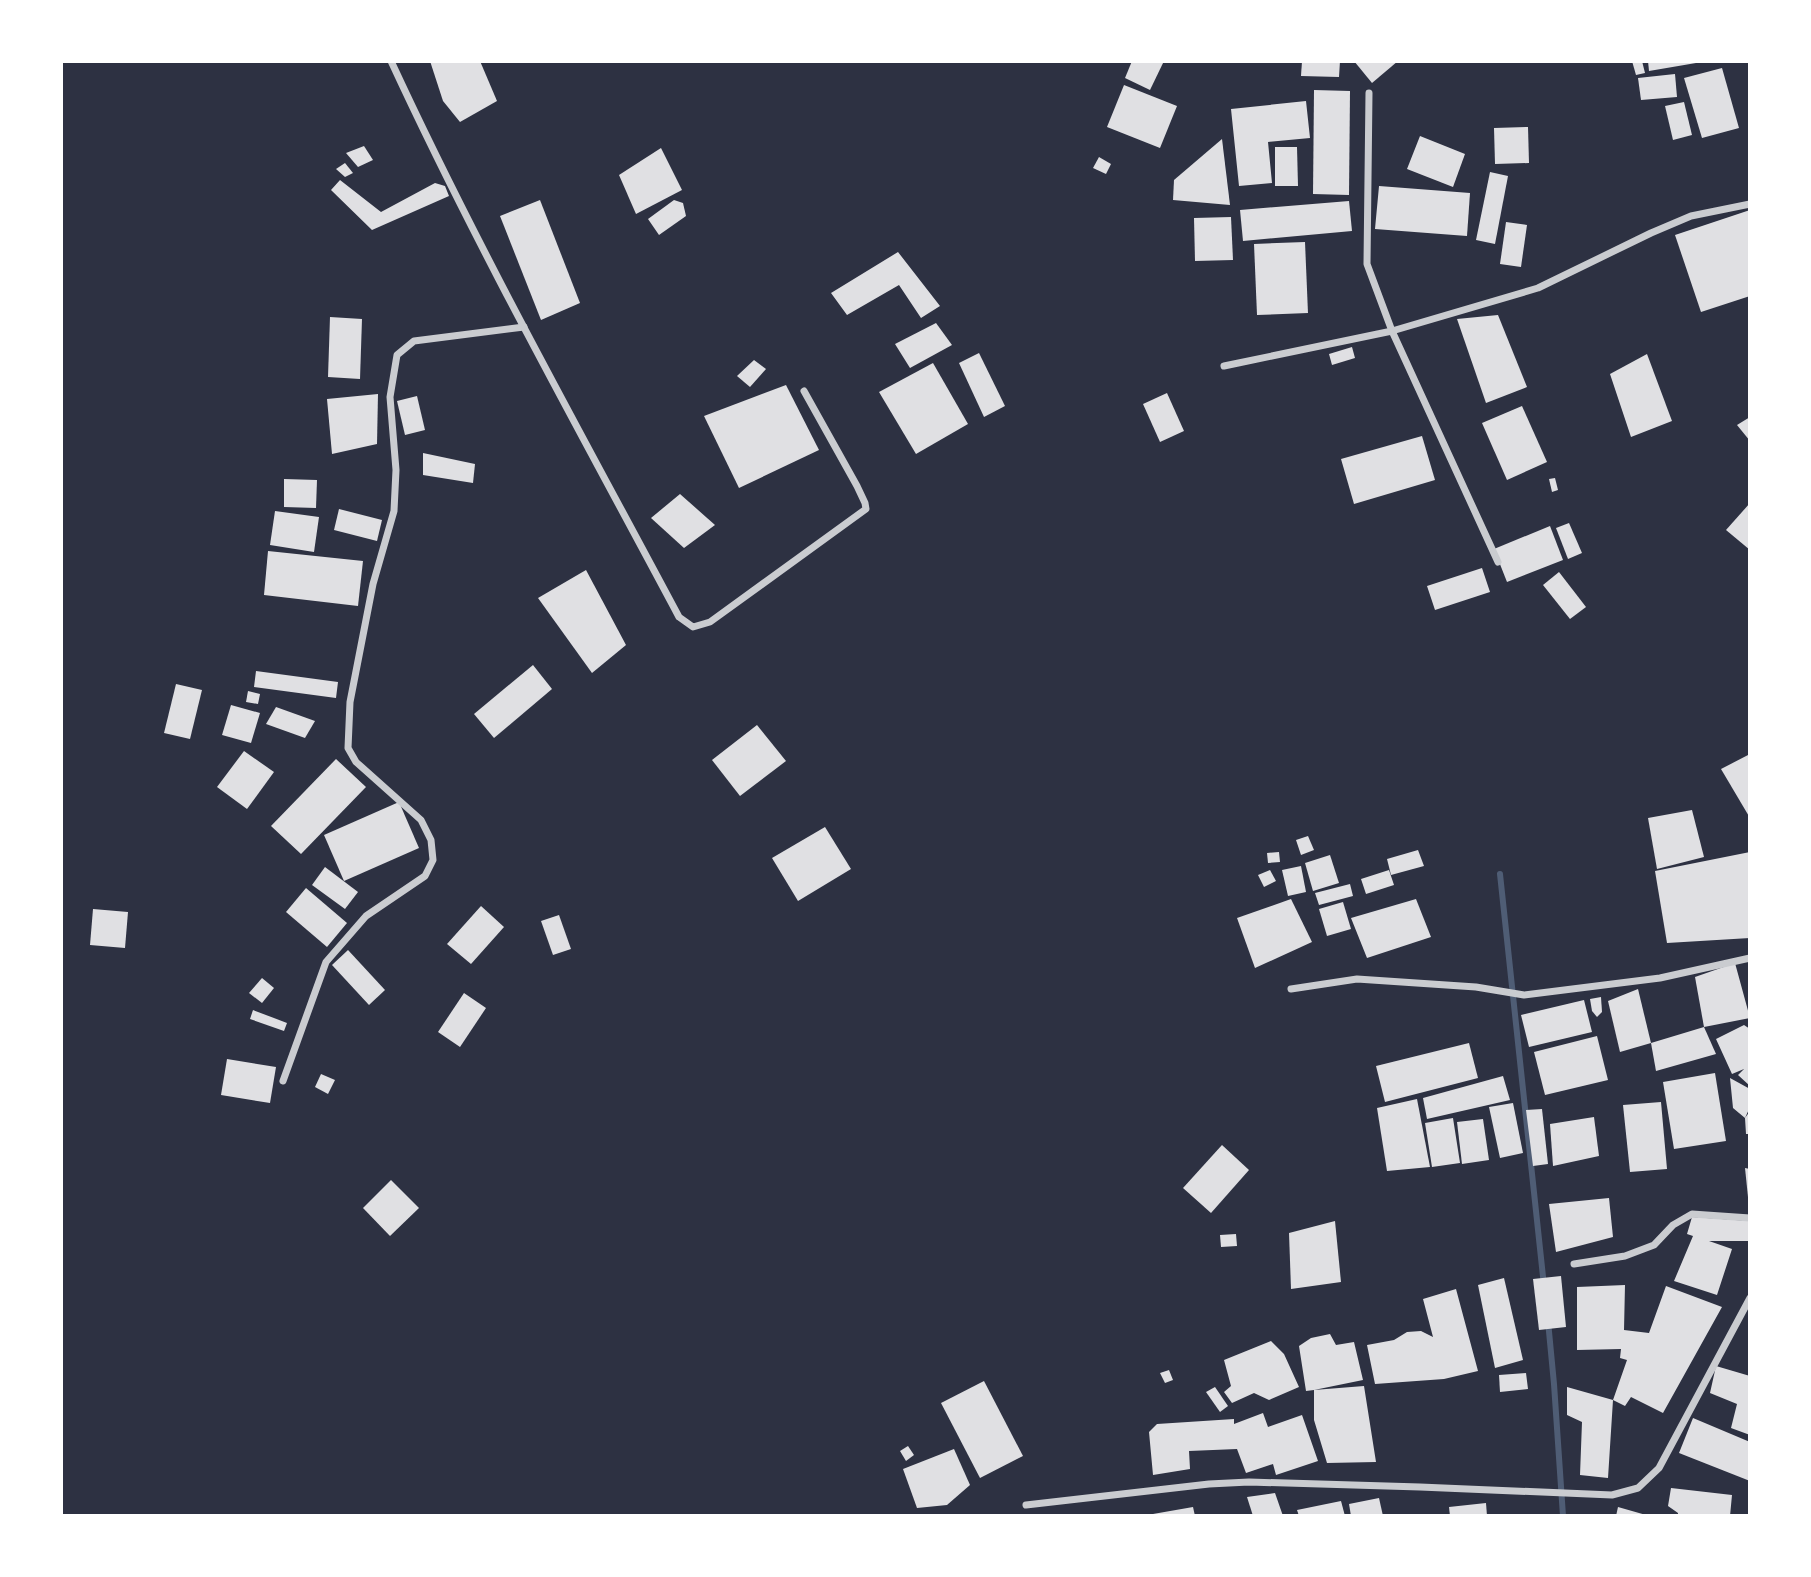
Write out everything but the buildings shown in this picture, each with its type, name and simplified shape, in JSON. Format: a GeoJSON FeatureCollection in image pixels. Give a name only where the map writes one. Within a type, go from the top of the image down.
{"type":"FeatureCollection","features":[{"type":"Feature","properties":{"kind":"street"},"geometry":{"type":"LineString","coordinates":[[391,61],[425,134],[524,327],[679,617],[693,627],[710,622],[866,509],[857,486],[804,391]]}},
{"type":"Feature","properties":{"kind":"street"},"geometry":{"type":"LineString","coordinates":[[1369,93],[1367,264],[1392,331],[1498,562]]}},
{"type":"Feature","properties":{"kind":"street"},"geometry":{"type":"LineString","coordinates":[[1224,366],[1392,331],[1538,288],[1690,216],[1750,204]]}},
{"type":"Feature","properties":{"kind":"street"},"geometry":{"type":"LineString","coordinates":[[283,1081],[326,962],[366,916],[425,876],[433,860],[431,840],[421,820],[356,762],[348,748],[349,702],[373,584],[394,511],[396,470],[390,397],[397,355],[414,341],[524,327]]}},
{"type":"Feature","properties":{"kind":"street"},"geometry":{"type":"LineString","coordinates":[[1291,989],[1357,979],[1476,987],[1524,995],[1660,978],[1750,958]]}},
{"type":"Feature","properties":{"kind":"street"},"geometry":{"type":"LineString","coordinates":[[1574,1264],[1625,1256],[1654,1245],[1673,1225],[1692,1214],[1750,1218]]}},
{"type":"Feature","properties":{"kind":"street"},"geometry":{"type":"LineString","coordinates":[[1026,1505],[1209,1484],[1249,1482],[1612,1495],[1638,1488],[1659,1468],[1750,1298]]}},
{"type":"Feature","properties":{"kind":"waterway"},"geometry":{"type":"LineString","coordinates":[[1500,874],[1544,1286]]}},
{"type":"Feature","properties":{"kind":"waterway"},"geometry":{"type":"LineString","coordinates":[[1548,1321],[1563,1516]]}}]}
